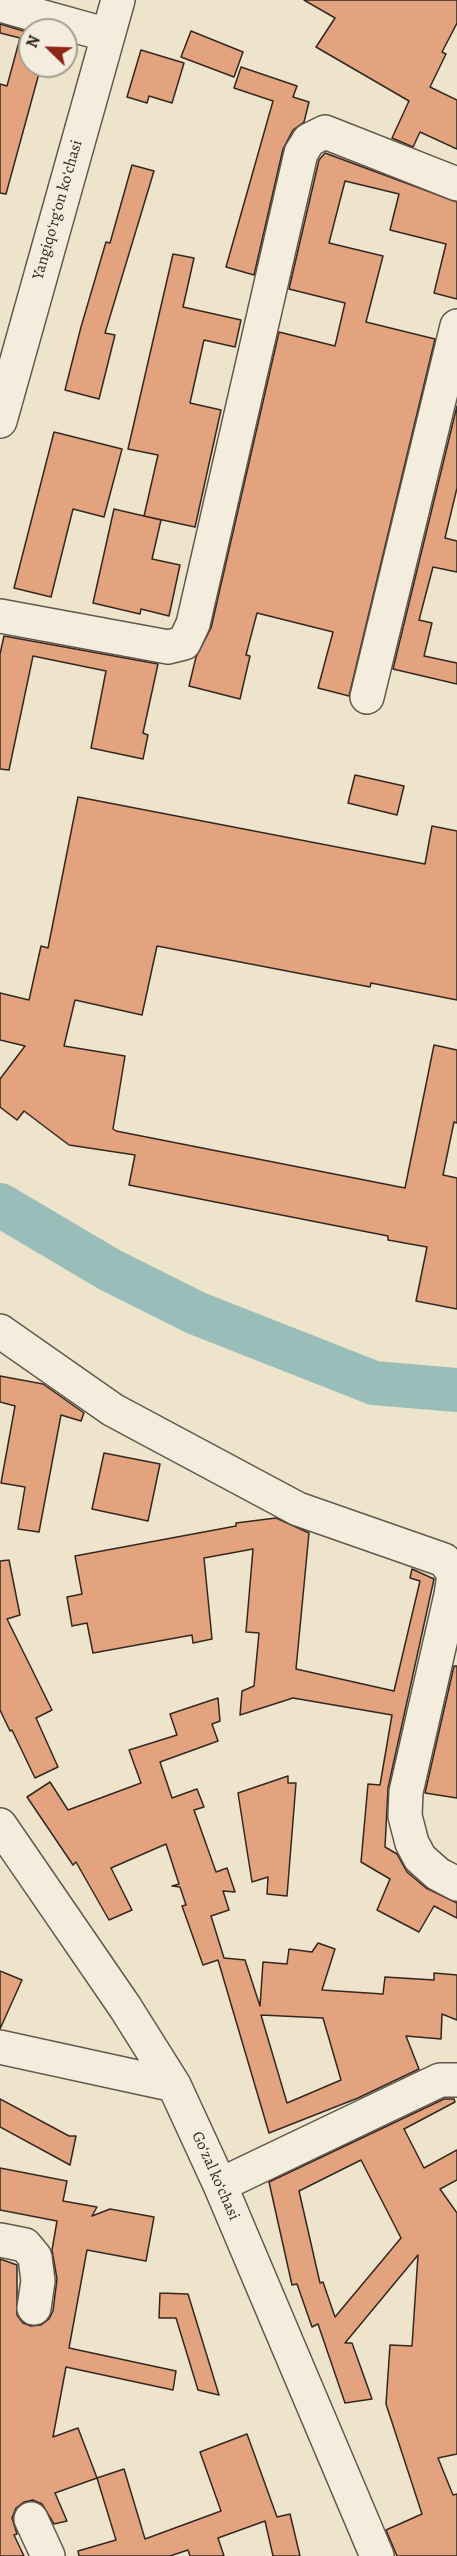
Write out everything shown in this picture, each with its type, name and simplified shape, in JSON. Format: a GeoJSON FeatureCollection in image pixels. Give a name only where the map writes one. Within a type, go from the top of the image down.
{"type":"FeatureCollection","features":[{"type":"Feature","properties":{"kind":"street","name":"Yangiqoʻrgʻon koʻchasi"},"geometry":{"type":"LineString","coordinates":[[0,421],[118,0]]}},
{"type":"Feature","properties":{"kind":"street"},"geometry":{"type":"LineString","coordinates":[[0,5],[108,35]]}},
{"type":"Feature","properties":{"kind":"street"},"geometry":{"type":"LineString","coordinates":[[0,616],[168,647],[184,644],[193,624],[301,153],[309,140],[325,132],[457,184]]}},
{"type":"Feature","properties":{"kind":"street"},"geometry":{"type":"LineString","coordinates":[[367,697],[457,326]]}},
{"type":"Feature","properties":{"kind":"street"},"geometry":{"type":"LineString","coordinates":[[0,1331],[113,1410],[298,1509],[444,1560],[454,1574],[451,1594],[406,1792],[405,1816],[412,1843],[420,1858],[438,1874],[457,1884]]}},
{"type":"Feature","properties":{"kind":"street","name":"Goʻzal koʻchasi"},"geometry":{"type":"LineString","coordinates":[[0,1825],[125,2007],[174,2085],[220,2185],[377,2556]]}},
{"type":"Feature","properties":{"kind":"street"},"geometry":{"type":"LineString","coordinates":[[0,2047],[174,2085]]}},
{"type":"Feature","properties":{"kind":"street"},"geometry":{"type":"LineString","coordinates":[[220,2185],[440,2080],[457,2080]]}},
{"type":"Feature","properties":{"kind":"street"},"geometry":{"type":"LineString","coordinates":[[0,2240],[25,2245],[35,2257],[38,2281],[34,2308]]}},
{"type":"Feature","properties":{"kind":"street"},"geometry":{"type":"LineString","coordinates":[[32,2519],[48,2556]]}},
{"type":"Feature","properties":{"kind":"building"},"geometry":{"type":"Polygon","coordinates":[[[304,0],[457,0],[457,23],[442,52],[446,54],[430,87],[457,100],[457,149],[420,132],[413,147],[392,138],[409,101],[316,47],[335,18],[304,0]]]}},
{"type":"Feature","properties":{"kind":"building"},"geometry":{"type":"Polygon","coordinates":[[[0,24],[18,29],[18,38],[0,33],[0,24]]]}},
{"type":"Feature","properties":{"kind":"building"},"geometry":{"type":"Polygon","coordinates":[[[191,31],[243,52],[234,77],[181,57],[191,31]]]}},
{"type":"Feature","properties":{"kind":"building"},"geometry":{"type":"Polygon","coordinates":[[[18,45],[18,78],[38,78],[6,194],[0,193],[0,84],[7,86],[18,45]]]}},
{"type":"Feature","properties":{"kind":"building"},"geometry":{"type":"Polygon","coordinates":[[[141,50],[184,63],[172,103],[149,96],[147,103],[127,97],[141,50]]]}},
{"type":"Feature","properties":{"kind":"building"},"geometry":{"type":"Polygon","coordinates":[[[241,67],[297,86],[293,97],[309,102],[304,122],[293,130],[283,149],[254,275],[226,267],[273,101],[234,88],[241,67]]]}},
{"type":"Feature","properties":{"kind":"building"},"geometry":{"type":"Polygon","coordinates":[[[325,153],[457,202],[457,299],[434,293],[446,244],[390,230],[399,194],[345,181],[329,243],[383,256],[366,322],[435,339],[349,696],[318,688],[333,632],[257,613],[246,655],[250,656],[240,699],[189,686],[196,657],[211,628],[279,332],[335,346],[345,303],[289,289],[319,160],[325,153]]]}},
{"type":"Feature","properties":{"kind":"building"},"geometry":{"type":"Polygon","coordinates":[[[132,165],[154,171],[105,333],[115,335],[99,399],[65,390],[106,242],[110,243],[132,165]]]}},
{"type":"Feature","properties":{"kind":"building"},"geometry":{"type":"Polygon","coordinates":[[[173,254],[194,258],[183,307],[241,320],[235,347],[204,340],[190,403],[221,410],[195,527],[144,516],[158,455],[128,449],[173,254]]]}},
{"type":"Feature","properties":{"kind":"building"},"geometry":{"type":"Polygon","coordinates":[[[457,406],[457,488],[445,538],[457,541],[457,572],[433,567],[419,620],[432,623],[424,656],[457,663],[457,684],[393,669],[457,406]]]}},
{"type":"Feature","properties":{"kind":"building"},"geometry":{"type":"Polygon","coordinates":[[[54,432],[122,449],[104,517],[73,509],[51,597],[14,588],[54,432]]]}},
{"type":"Feature","properties":{"kind":"building"},"geometry":{"type":"Polygon","coordinates":[[[114,509],[161,520],[152,559],[180,565],[169,616],[141,609],[140,614],[93,603],[114,509]]]}},
{"type":"Feature","properties":{"kind":"building"},"geometry":{"type":"Polygon","coordinates":[[[4,636],[158,664],[143,733],[148,735],[143,759],[91,748],[106,671],[33,656],[9,770],[0,769],[0,654],[4,636]]]}},
{"type":"Feature","properties":{"kind":"building"},"geometry":{"type":"Polygon","coordinates":[[[355,775],[404,786],[397,815],[348,803],[355,775]]]}},
{"type":"Feature","properties":{"kind":"building"},"geometry":{"type":"Polygon","coordinates":[[[78,797],[425,864],[432,826],[457,831],[457,1000],[371,983],[370,987],[157,946],[142,1015],[75,1000],[64,1046],[125,1056],[113,1129],[116,1131],[405,1188],[434,1045],[457,1050],[457,1123],[454,1122],[443,1175],[457,1178],[457,1309],[416,1301],[427,1247],[388,1240],[388,1236],[129,1185],[135,1155],[69,1145],[24,1111],[17,1120],[0,1107],[0,1079],[25,1046],[0,1040],[0,993],[29,1000],[41,946],[48,948],[78,797]]]}},
{"type":"Feature","properties":{"kind":"building"},"geometry":{"type":"Polygon","coordinates":[[[0,1376],[43,1384],[84,1413],[81,1421],[61,1415],[39,1532],[18,1529],[25,1487],[1,1483],[15,1406],[0,1402],[0,1376]]]}},
{"type":"Feature","properties":{"kind":"building"},"geometry":{"type":"Polygon","coordinates":[[[104,1453],[160,1464],[148,1521],[92,1509],[104,1453]]]}},
{"type":"Feature","properties":{"kind":"building"},"geometry":{"type":"Polygon","coordinates":[[[276,1518],[309,1533],[296,1669],[394,1691],[420,1581],[410,1578],[412,1569],[434,1579],[388,1788],[385,1847],[397,1854],[407,1872],[426,1888],[457,1903],[457,1918],[434,1906],[419,1932],[377,1910],[390,1879],[361,1862],[368,1784],[380,1785],[392,1715],[293,1698],[240,1715],[242,1691],[254,1686],[259,1633],[246,1632],[253,1549],[204,1558],[212,1639],[193,1643],[192,1635],[93,1653],[87,1623],[72,1626],[67,1597],[82,1594],[75,1556],[236,1526],[236,1523],[276,1518]]]}},
{"type":"Feature","properties":{"kind":"building"},"geometry":{"type":"Polygon","coordinates":[[[9,1560],[20,1615],[7,1619],[52,1710],[36,1718],[58,1767],[35,1778],[0,1710],[0,1561],[9,1560]]]}},
{"type":"Feature","properties":{"kind":"building"},"geometry":{"type":"Polygon","coordinates":[[[454,1666],[457,1666],[457,1798],[425,1793],[454,1666]]]}},
{"type":"Feature","properties":{"kind":"building"},"geometry":{"type":"Polygon","coordinates":[[[218,1698],[220,1721],[212,1724],[218,1741],[160,1762],[172,1798],[197,1789],[204,1807],[194,1810],[216,1872],[227,1868],[235,1892],[223,1891],[229,1910],[211,1916],[224,1958],[245,1960],[260,2006],[263,1962],[287,1964],[289,1949],[312,1952],[318,1943],[335,1949],[322,1990],[383,1994],[385,1977],[434,1980],[434,1973],[457,1975],[457,2020],[442,2014],[441,2039],[406,2036],[419,2069],[358,2098],[269,2133],[218,1960],[203,1965],[182,1906],[186,1905],[180,1887],[172,1886],[179,1884],[166,1844],[111,1868],[132,1910],[109,1920],[76,1862],[73,1865],[27,1797],[50,1782],[68,1810],[141,1783],[129,1750],[177,1735],[170,1714],[218,1698]],[[261,2015],[287,2103],[341,2080],[323,2018],[261,2015]]]}},
{"type":"Feature","properties":{"kind":"building"},"geometry":{"type":"Polygon","coordinates":[[[288,1776],[288,1783],[296,1783],[287,1896],[267,1894],[268,1877],[252,1882],[238,1793],[288,1776]]]}},
{"type":"Feature","properties":{"kind":"building"},"geometry":{"type":"Polygon","coordinates":[[[0,1971],[22,1980],[0,2029],[0,1971]]]}},
{"type":"Feature","properties":{"kind":"building"},"geometry":{"type":"Polygon","coordinates":[[[0,2099],[69,2136],[76,2136],[70,2165],[0,2127],[0,2099]]]}},
{"type":"Feature","properties":{"kind":"building"},"geometry":{"type":"Polygon","coordinates":[[[444,2099],[454,2099],[455,2102],[404,2129],[424,2168],[457,2150],[457,2180],[440,2189],[457,2213],[457,2454],[438,2458],[453,2495],[457,2494],[457,2556],[397,2556],[386,2530],[422,2514],[386,2404],[390,2345],[412,2346],[418,2255],[345,2343],[352,2343],[372,2399],[345,2403],[318,2324],[312,2327],[297,2284],[292,2285],[269,2182],[444,2099]],[[361,2160],[299,2191],[320,2283],[323,2282],[335,2317],[401,2238],[361,2160]]]}},
{"type":"Feature","properties":{"kind":"building"},"geometry":{"type":"Polygon","coordinates":[[[0,2168],[67,2181],[63,2201],[97,2207],[92,2216],[110,2209],[154,2217],[146,2261],[87,2250],[69,2348],[176,2371],[173,2390],[66,2367],[53,2437],[78,2428],[97,2478],[55,2493],[67,2521],[54,2524],[42,2504],[33,2500],[24,2502],[16,2508],[12,2518],[17,2534],[14,2535],[24,2556],[0,2556],[0,2259],[17,2265],[17,2315],[23,2323],[31,2326],[41,2325],[49,2319],[53,2311],[57,2279],[52,2250],[57,2221],[0,2210],[0,2168]]]}},
{"type":"Feature","properties":{"kind":"building"},"geometry":{"type":"Polygon","coordinates":[[[160,2293],[188,2294],[219,2395],[198,2390],[176,2318],[159,2318],[160,2293]]]}},
{"type":"Feature","properties":{"kind":"building"},"geometry":{"type":"Polygon","coordinates":[[[247,2434],[277,2517],[290,2514],[300,2556],[273,2556],[265,2521],[218,2538],[224,2556],[190,2556],[188,2550],[170,2556],[79,2556],[78,2551],[116,2540],[97,2478],[124,2469],[145,2539],[221,2511],[200,2452],[247,2434]]]}},
{"type":"Feature","properties":{"kind":"waterway"},"geometry":{"type":"LineString","coordinates":[[0,1205],[110,1270],[196,1313],[374,1383],[457,1390]]}}]}
